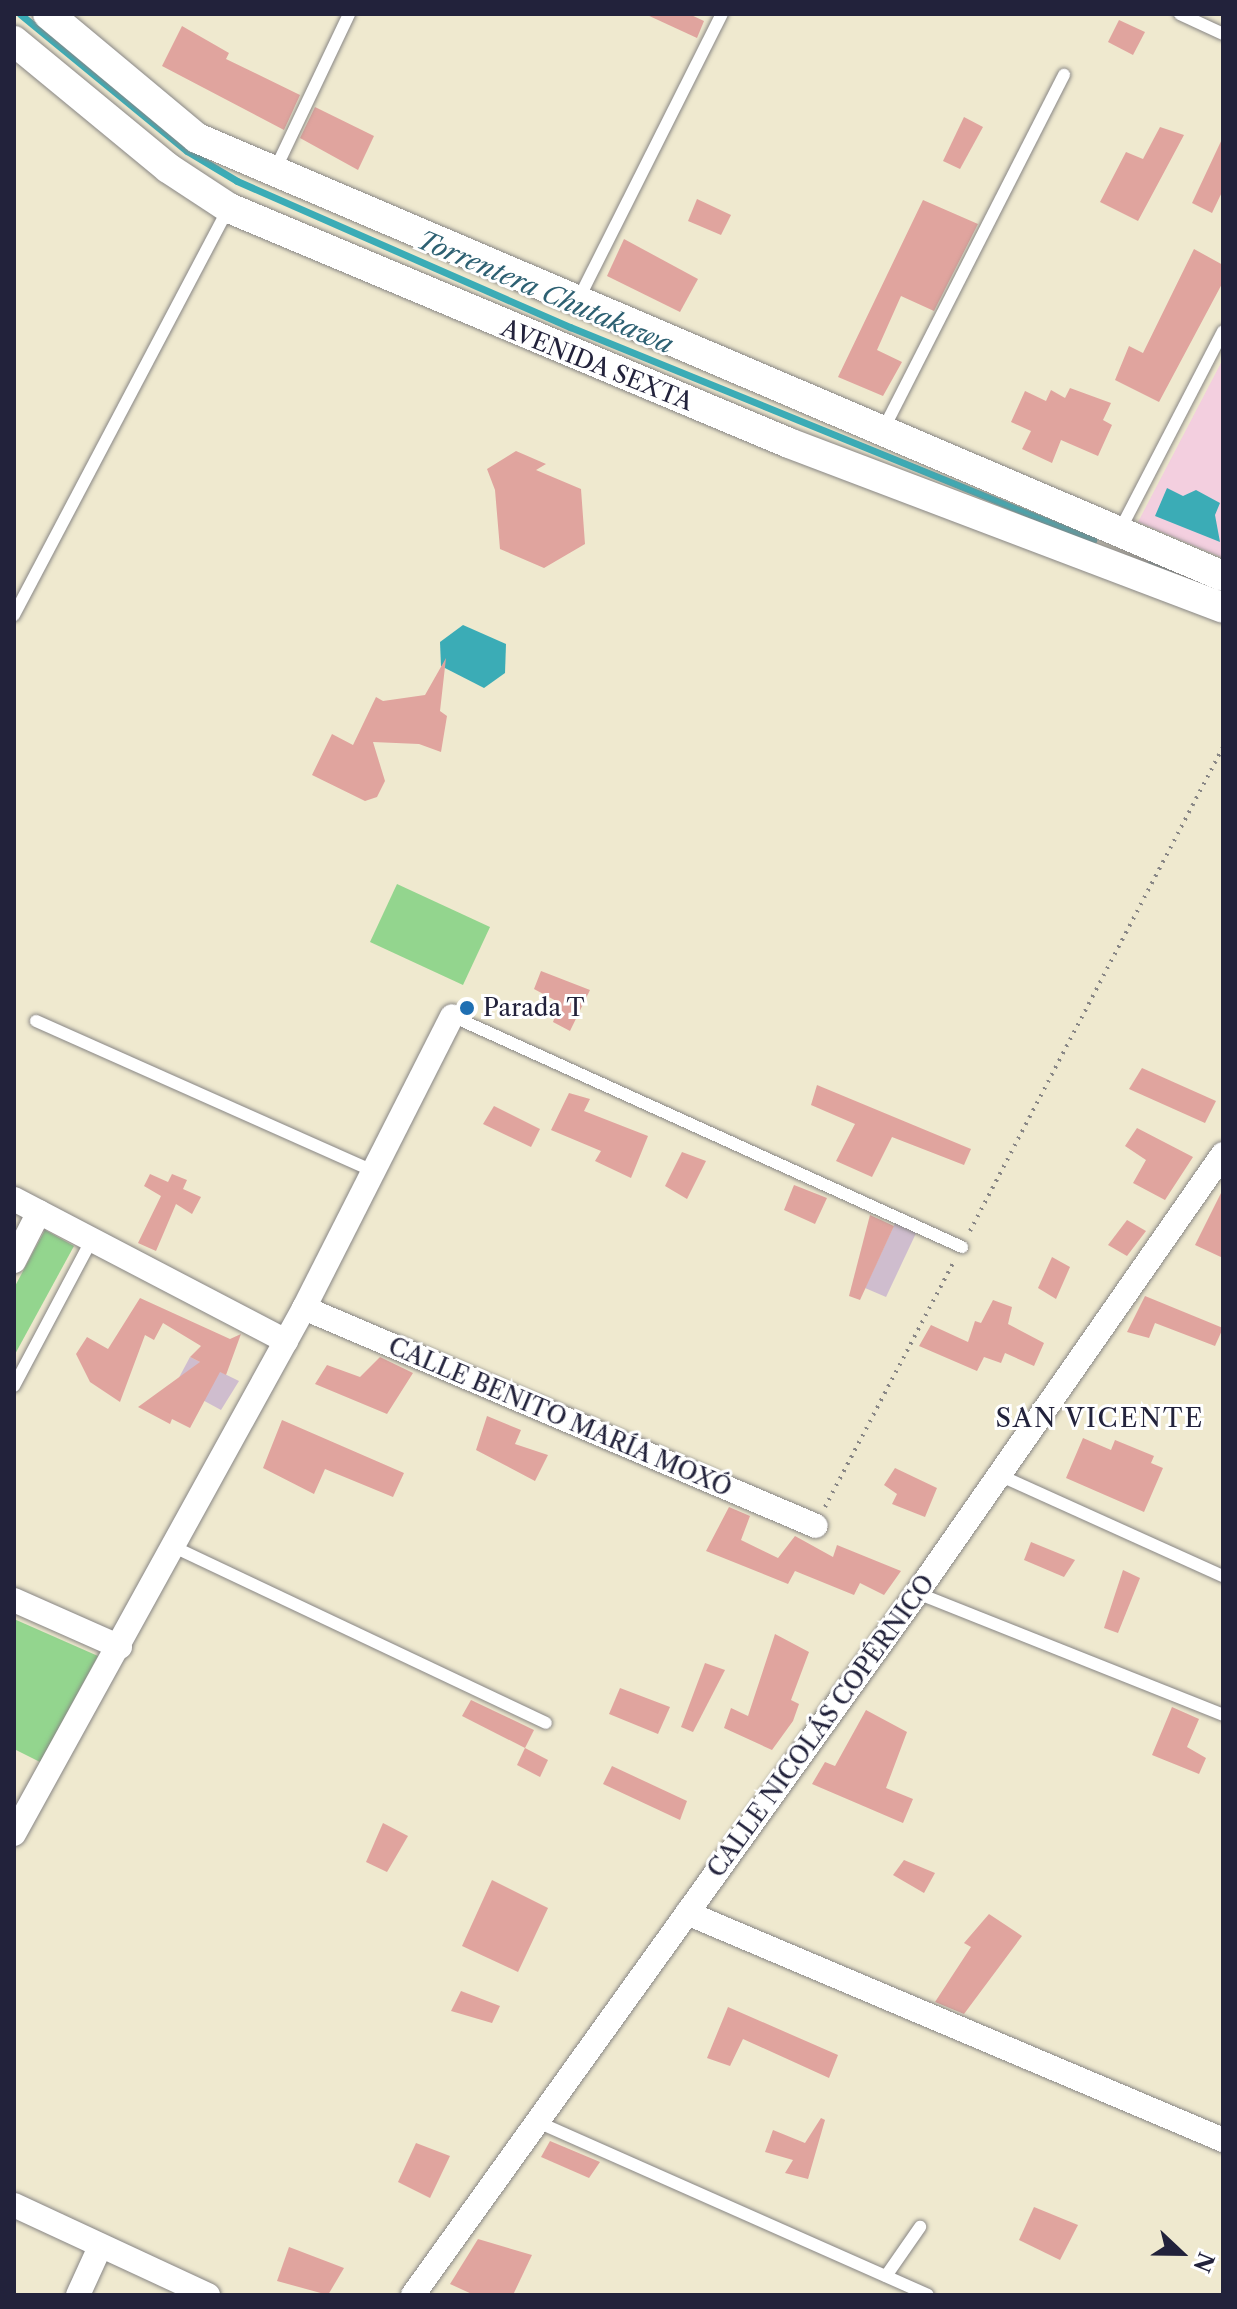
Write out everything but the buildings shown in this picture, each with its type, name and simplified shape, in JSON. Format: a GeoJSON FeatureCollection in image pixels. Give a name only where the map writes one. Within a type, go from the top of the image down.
{"type":"FeatureCollection","features":[{"type":"Feature","properties":{"kind":"street","name":"AVENIDA SEXTA"},"geometry":{"type":"LineString","coordinates":[[48,14],[197,138],[882,432],[1223,608]]}},
{"type":"Feature","properties":{"kind":"street","name":"AVENIDA SEXTA"},"geometry":{"type":"LineString","coordinates":[[14,41],[168,168],[229,208],[774,437],[1110,549],[1223,576]]}},
{"type":"Feature","properties":{"kind":"street"},"geometry":{"type":"LineString","coordinates":[[14,1834],[176,1548],[304,1308],[370,1170],[452,1016]]}},
{"type":"Feature","properties":{"kind":"street","name":"CALLE NICOLÁS COPÉRNICO"},"geometry":{"type":"LineString","coordinates":[[413,2295],[540,2123],[917,1593],[1223,1154]]}},
{"type":"Feature","properties":{"kind":"street"},"geometry":{"type":"LineString","coordinates":[[14,1199],[286,1341]]}},
{"type":"Feature","properties":{"kind":"street"},"geometry":{"type":"LineString","coordinates":[[14,1261],[39,1212]]}},
{"type":"Feature","properties":{"kind":"street","name":"CALLE BENITO MARÍA MOXÓ"},"geometry":{"type":"LineString","coordinates":[[304,1308],[816,1526]]}},
{"type":"Feature","properties":{"kind":"street"},"geometry":{"type":"LineString","coordinates":[[14,1600],[120,1647]]}},
{"type":"Feature","properties":{"kind":"street"},"geometry":{"type":"LineString","coordinates":[[687,1913],[1223,2140]]}},
{"type":"Feature","properties":{"kind":"street"},"geometry":{"type":"LineString","coordinates":[[14,2205],[208,2295]]}},
{"type":"Feature","properties":{"kind":"street"},"geometry":{"type":"LineString","coordinates":[[78,2295],[100,2247]]}},
{"type":"Feature","properties":{"kind":"lane"},"geometry":{"type":"LineString","coordinates":[[274,171],[349,14]]}},
{"type":"Feature","properties":{"kind":"lane"},"geometry":{"type":"LineString","coordinates":[[577,303],[722,14]]}},
{"type":"Feature","properties":{"kind":"lane"},"geometry":{"type":"LineString","coordinates":[[1180,14],[1223,34]]}},
{"type":"Feature","properties":{"kind":"lane"},"geometry":{"type":"LineString","coordinates":[[882,432],[1064,75]]}},
{"type":"Feature","properties":{"kind":"lane"},"geometry":{"type":"LineString","coordinates":[[14,615],[229,208]]}},
{"type":"Feature","properties":{"kind":"lane"},"geometry":{"type":"LineString","coordinates":[[1110,549],[1223,331]]}},
{"type":"Feature","properties":{"kind":"lane"},"geometry":{"type":"LineString","coordinates":[[452,1016],[962,1247]]}},
{"type":"Feature","properties":{"kind":"lane"},"geometry":{"type":"LineString","coordinates":[[36,1021],[370,1170]]}},
{"type":"Feature","properties":{"kind":"lane"},"geometry":{"type":"LineString","coordinates":[[14,1386],[92,1239]]}},
{"type":"Feature","properties":{"kind":"lane"},"geometry":{"type":"LineString","coordinates":[[999,1475],[1223,1576]]}},
{"type":"Feature","properties":{"kind":"lane"},"geometry":{"type":"LineString","coordinates":[[176,1548],[546,1723]]}},
{"type":"Feature","properties":{"kind":"lane"},"geometry":{"type":"LineString","coordinates":[[917,1593],[1223,1715]]}},
{"type":"Feature","properties":{"kind":"lane"},"geometry":{"type":"LineString","coordinates":[[540,2123],[928,2295]]}},
{"type":"Feature","properties":{"kind":"lane"},"geometry":{"type":"LineString","coordinates":[[886,2276],[920,2227]]}},
{"type":"Feature","properties":{"kind":"path"},"geometry":{"type":"LineString","coordinates":[[816,1526],[1223,747]]}},
{"type":"Feature","properties":{"kind":"shaded area"},"geometry":{"type":"Polygon","coordinates":[[[1223,359],[1223,558],[1138,522],[1223,359]]]}},
{"type":"Feature","properties":{"kind":"shaded area"},"geometry":{"type":"Polygon","coordinates":[[[897,1219],[918,1229],[886,1297],[865,1288],[897,1219]]]}},
{"type":"Feature","properties":{"kind":"shaded area"},"geometry":{"type":"Polygon","coordinates":[[[190,1357],[239,1381],[221,1410],[175,1385],[190,1357]]]}},
{"type":"Feature","properties":{"kind":"green space"},"geometry":{"type":"Polygon","coordinates":[[[397,884],[490,927],[463,985],[370,942],[397,884]]]}},
{"type":"Feature","properties":{"kind":"green space"},"geometry":{"type":"Polygon","coordinates":[[[45,1230],[74,1246],[14,1356],[14,1288],[45,1230]]]}},
{"type":"Feature","properties":{"kind":"green space"},"geometry":{"type":"Polygon","coordinates":[[[14,1619],[98,1656],[40,1762],[14,1749],[14,1619]]]}},
{"type":"Feature","properties":{"kind":"water"},"geometry":{"type":"Polygon","coordinates":[[[1167,488],[1183,496],[1196,490],[1220,503],[1215,515],[1220,542],[1155,516],[1167,488]]]}},
{"type":"Feature","properties":{"kind":"water"},"geometry":{"type":"Polygon","coordinates":[[[463,625],[506,644],[505,673],[484,688],[441,666],[440,642],[463,625]]]}},
{"type":"Feature","properties":{"kind":"waterway","name":"Torrentera Chutakawa"},"geometry":{"type":"LineString","coordinates":[[20,14],[187,151],[237,181],[570,327],[1093,540]]}},
{"type":"Feature","properties":{"kind":"waterway","name":"Torrentera Chutakawa"},"geometry":{"type":"LineString","coordinates":[[1150,564],[1173,573]]}},
{"type":"Feature","properties":{"kind":"place","name":"Parada T"},"geometry":{"type":"Point","coordinates":[467,1008]}},
{"type":"Feature","properties":{"kind":"district","name":"SAN VICENTE"},"geometry":{"type":"Point","coordinates":[1100,1419]}}]}
